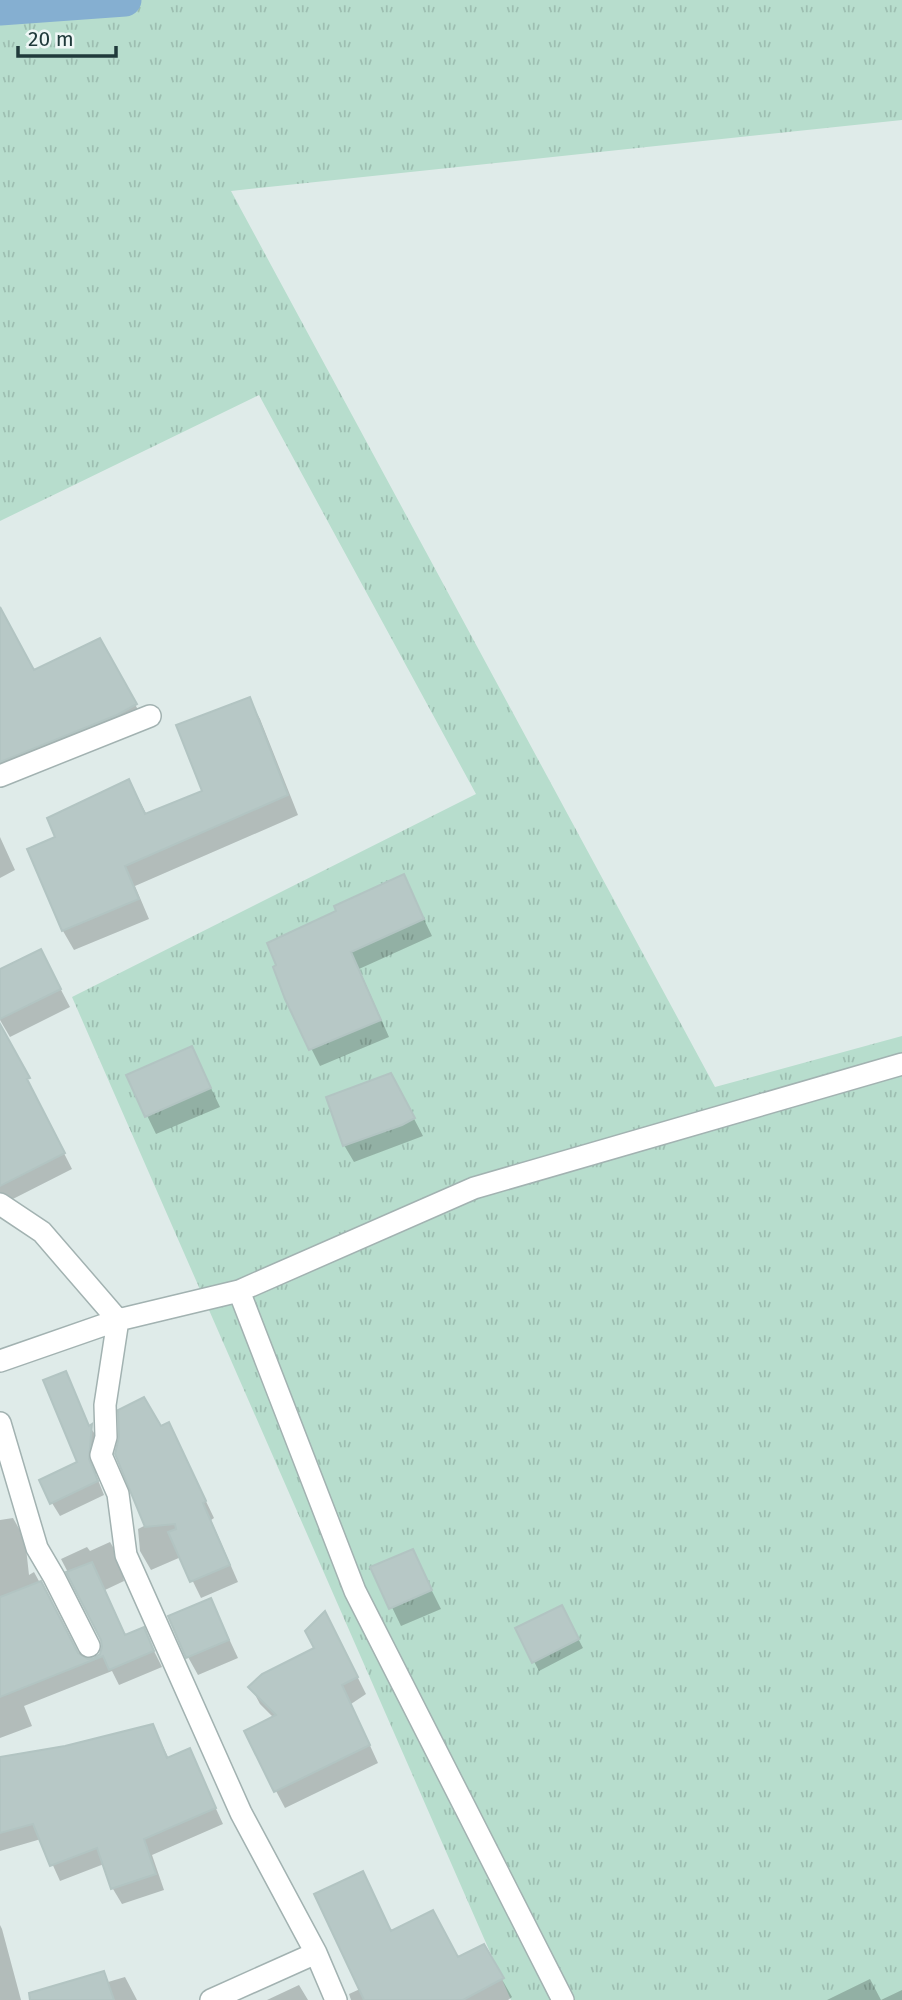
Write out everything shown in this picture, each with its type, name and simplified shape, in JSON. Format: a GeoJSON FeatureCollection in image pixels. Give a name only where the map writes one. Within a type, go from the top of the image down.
{"type":"FeatureCollection","features":[{"type":"Feature","properties":{"kind":"street"},"geometry":{"type":"LineString","coordinates":[[0,776],[150,716]]}},
{"type":"Feature","properties":{"kind":"street"},"geometry":{"type":"LineString","coordinates":[[0,1361],[118,1320],[239,1291],[474,1188],[902,1064]]}},
{"type":"Feature","properties":{"kind":"street"},"geometry":{"type":"LineString","coordinates":[[0,1204],[42,1231],[118,1320],[105,1405],[106,1437],[101,1455],[118,1494],[126,1555],[241,1813],[316,1953],[336,2000]]}},
{"type":"Feature","properties":{"kind":"street"},"geometry":{"type":"LineString","coordinates":[[239,1291],[355,1591],[564,2000]]}},
{"type":"Feature","properties":{"kind":"street"},"geometry":{"type":"LineString","coordinates":[[0,1423],[37,1548],[89,1646]]}},
{"type":"Feature","properties":{"kind":"street"},"geometry":{"type":"LineString","coordinates":[[211,2000],[316,1953]]}},
{"type":"Feature","properties":{"kind":"green space"},"geometry":{"type":"Polygon","coordinates":[[[0,0],[902,0],[902,120],[231,191],[715,1087],[902,1036],[902,2000],[511,2000],[72,997],[476,794],[259,395],[0,521],[0,0]]]}},
{"type":"Feature","properties":{"kind":"building"},"geometry":{"type":"Polygon","coordinates":[[[0,607],[34,670],[100,638],[137,704],[117,715],[0,762],[0,607]]]}},
{"type":"Feature","properties":{"kind":"building"},"geometry":{"type":"Polygon","coordinates":[[[250,697],[288,795],[125,866],[139,899],[62,931],[27,849],[55,837],[47,818],[129,779],[145,814],[202,791],[176,725],[250,697]]]}},
{"type":"Feature","properties":{"kind":"building"},"geometry":{"type":"Polygon","coordinates":[[[404,874],[424,919],[351,952],[381,1020],[309,1050],[285,999],[267,943],[336,911],[334,906],[404,874]]]}},
{"type":"Feature","properties":{"kind":"building"},"geometry":{"type":"Polygon","coordinates":[[[41,949],[61,989],[0,1019],[0,969],[41,949]]]}},
{"type":"Feature","properties":{"kind":"building"},"geometry":{"type":"Polygon","coordinates":[[[0,1024],[30,1078],[27,1079],[65,1153],[0,1186],[0,1024]]]}},
{"type":"Feature","properties":{"kind":"building"},"geometry":{"type":"Polygon","coordinates":[[[192,1046],[211,1088],[145,1117],[126,1075],[192,1046]]]}},
{"type":"Feature","properties":{"kind":"building"},"geometry":{"type":"Polygon","coordinates":[[[391,1073],[415,1118],[343,1146],[326,1097],[391,1073]]]}},
{"type":"Feature","properties":{"kind":"building"},"geometry":{"type":"Polygon","coordinates":[[[66,1371],[89,1426],[92,1424],[89,1459],[98,1481],[50,1504],[39,1480],[77,1462],[43,1380],[66,1371]]]}},
{"type":"Feature","properties":{"kind":"building"},"geometry":{"type":"Polygon","coordinates":[[[144,1397],[161,1426],[169,1422],[206,1501],[203,1503],[230,1565],[190,1582],[168,1532],[176,1529],[175,1524],[145,1527],[115,1454],[119,1437],[118,1410],[144,1397]]]}},
{"type":"Feature","properties":{"kind":"building"},"geometry":{"type":"Polygon","coordinates":[[[413,1549],[432,1590],[389,1609],[370,1567],[413,1549]]]}},
{"type":"Feature","properties":{"kind":"building"},"geometry":{"type":"Polygon","coordinates":[[[92,1562],[125,1635],[144,1627],[154,1651],[109,1670],[103,1656],[0,1697],[0,1597],[41,1581],[78,1653],[88,1659],[100,1654],[101,1640],[66,1572],[92,1562]]]}},
{"type":"Feature","properties":{"kind":"building"},"geometry":{"type":"Polygon","coordinates":[[[211,1598],[229,1640],[186,1658],[168,1616],[211,1598]]]}},
{"type":"Feature","properties":{"kind":"building"},"geometry":{"type":"Polygon","coordinates":[[[562,1605],[579,1639],[532,1663],[515,1628],[562,1605]]]}},
{"type":"Feature","properties":{"kind":"building"},"geometry":{"type":"Polygon","coordinates":[[[325,1611],[358,1677],[342,1685],[370,1745],[274,1792],[244,1731],[276,1715],[248,1687],[262,1674],[314,1648],[305,1631],[325,1611]]]}},
{"type":"Feature","properties":{"kind":"building"},"geometry":{"type":"Polygon","coordinates":[[[153,1724],[167,1758],[190,1748],[216,1808],[144,1839],[156,1874],[111,1889],[97,1848],[50,1866],[33,1824],[0,1833],[0,1757],[65,1746],[153,1724]]]}},
{"type":"Feature","properties":{"kind":"building"},"geometry":{"type":"Polygon","coordinates":[[[363,1871],[391,1931],[433,1910],[458,1957],[484,1944],[504,1978],[463,2000],[364,2000],[314,1894],[363,1871]]]}},
{"type":"Feature","properties":{"kind":"building"},"geometry":{"type":"Polygon","coordinates":[[[104,1971],[114,2000],[30,2000],[29,1993],[104,1971]]]}},
{"type":"Feature","properties":{"kind":"waterway"},"geometry":{"type":"LineString","coordinates":[[0,9],[125,0]]}}]}
